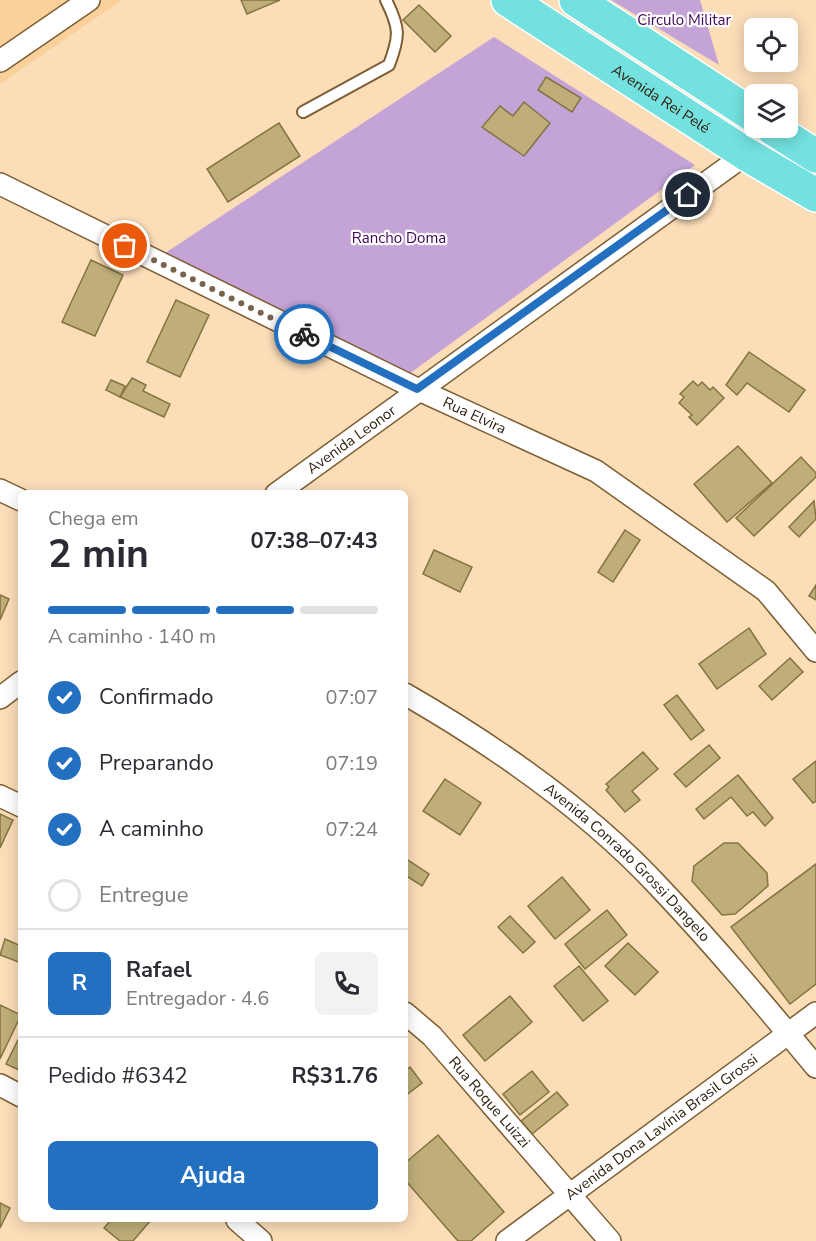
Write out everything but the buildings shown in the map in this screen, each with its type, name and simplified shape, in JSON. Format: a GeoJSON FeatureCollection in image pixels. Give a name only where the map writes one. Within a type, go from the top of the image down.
{"type":"FeatureCollection","features":[{"type":"Feature","properties":{"kind":"main road","name":"Avenida Rei Pelé"},"geometry":{"type":"LineString","coordinates":[[507,0],[746,154],[816,195]]}},
{"type":"Feature","properties":{"kind":"main road"},"geometry":{"type":"LineString","coordinates":[[576,0],[744,109]]}},
{"type":"Feature","properties":{"kind":"main road"},"geometry":{"type":"LineString","coordinates":[[788,138],[816,156]]}},
{"type":"Feature","properties":{"kind":"street"},"geometry":{"type":"LineString","coordinates":[[0,61],[89,0]]}},
{"type":"Feature","properties":{"kind":"street","name":"Avenida Leonor"},"geometry":{"type":"LineString","coordinates":[[281,490],[417,389],[746,154]]}},
{"type":"Feature","properties":{"kind":"street","name":"Rua Elvira"},"geometry":{"type":"LineString","coordinates":[[0,184],[417,389],[597,471],[766,591],[816,651]]}},
{"type":"Feature","properties":{"kind":"street"},"geometry":{"type":"LineString","coordinates":[[0,490],[18,499]]}},
{"type":"Feature","properties":{"kind":"street"},"geometry":{"type":"LineString","coordinates":[[0,698],[18,684]]}},
{"type":"Feature","properties":{"kind":"street","name":"Avenida Conrado Grossi Dangelo"},"geometry":{"type":"LineString","coordinates":[[408,696],[517,766],[593,825],[660,888],[816,1067]]}},
{"type":"Feature","properties":{"kind":"street"},"geometry":{"type":"LineString","coordinates":[[0,796],[18,805]]}},
{"type":"Feature","properties":{"kind":"street","name":"Avenida Dona Lavínia Brasil Grossi"},"geometry":{"type":"LineString","coordinates":[[507,1241],[816,1013]]}},
{"type":"Feature","properties":{"kind":"street","name":"Rua Roque Luizzi"},"geometry":{"type":"LineString","coordinates":[[408,1016],[432,1036],[610,1241]]}},
{"type":"Feature","properties":{"kind":"street"},"geometry":{"type":"LineString","coordinates":[[0,1085],[18,1094]]}},
{"type":"Feature","properties":{"kind":"street"},"geometry":{"type":"LineString","coordinates":[[239,1222],[261,1241]]}},
{"type":"Feature","properties":{"kind":"lane"},"geometry":{"type":"LineString","coordinates":[[303,112],[389,65],[398,41],[397,21],[386,0]]}},
{"type":"Feature","properties":{"kind":"shaded area"},"geometry":{"type":"Polygon","coordinates":[[[0,0],[122,0],[0,84],[0,0]]]}},
{"type":"Feature","properties":{"kind":"green space","name":"Circulo Militar"},"geometry":{"type":"Polygon","coordinates":[[[611,0],[700,0],[719,65],[611,0]]]}},
{"type":"Feature","properties":{"kind":"green space","name":"Rancho Doma"},"geometry":{"type":"Polygon","coordinates":[[[494,37],[695,165],[409,374],[159,257],[494,37]]]}},
{"type":"Feature","properties":{"kind":"way so far"},"geometry":{"type":"LineString","coordinates":[[125,246],[304,334]]}},
{"type":"Feature","properties":{"kind":"route"},"geometry":{"type":"LineString","coordinates":[[304,334],[417,389],[688,195]]}}]}
